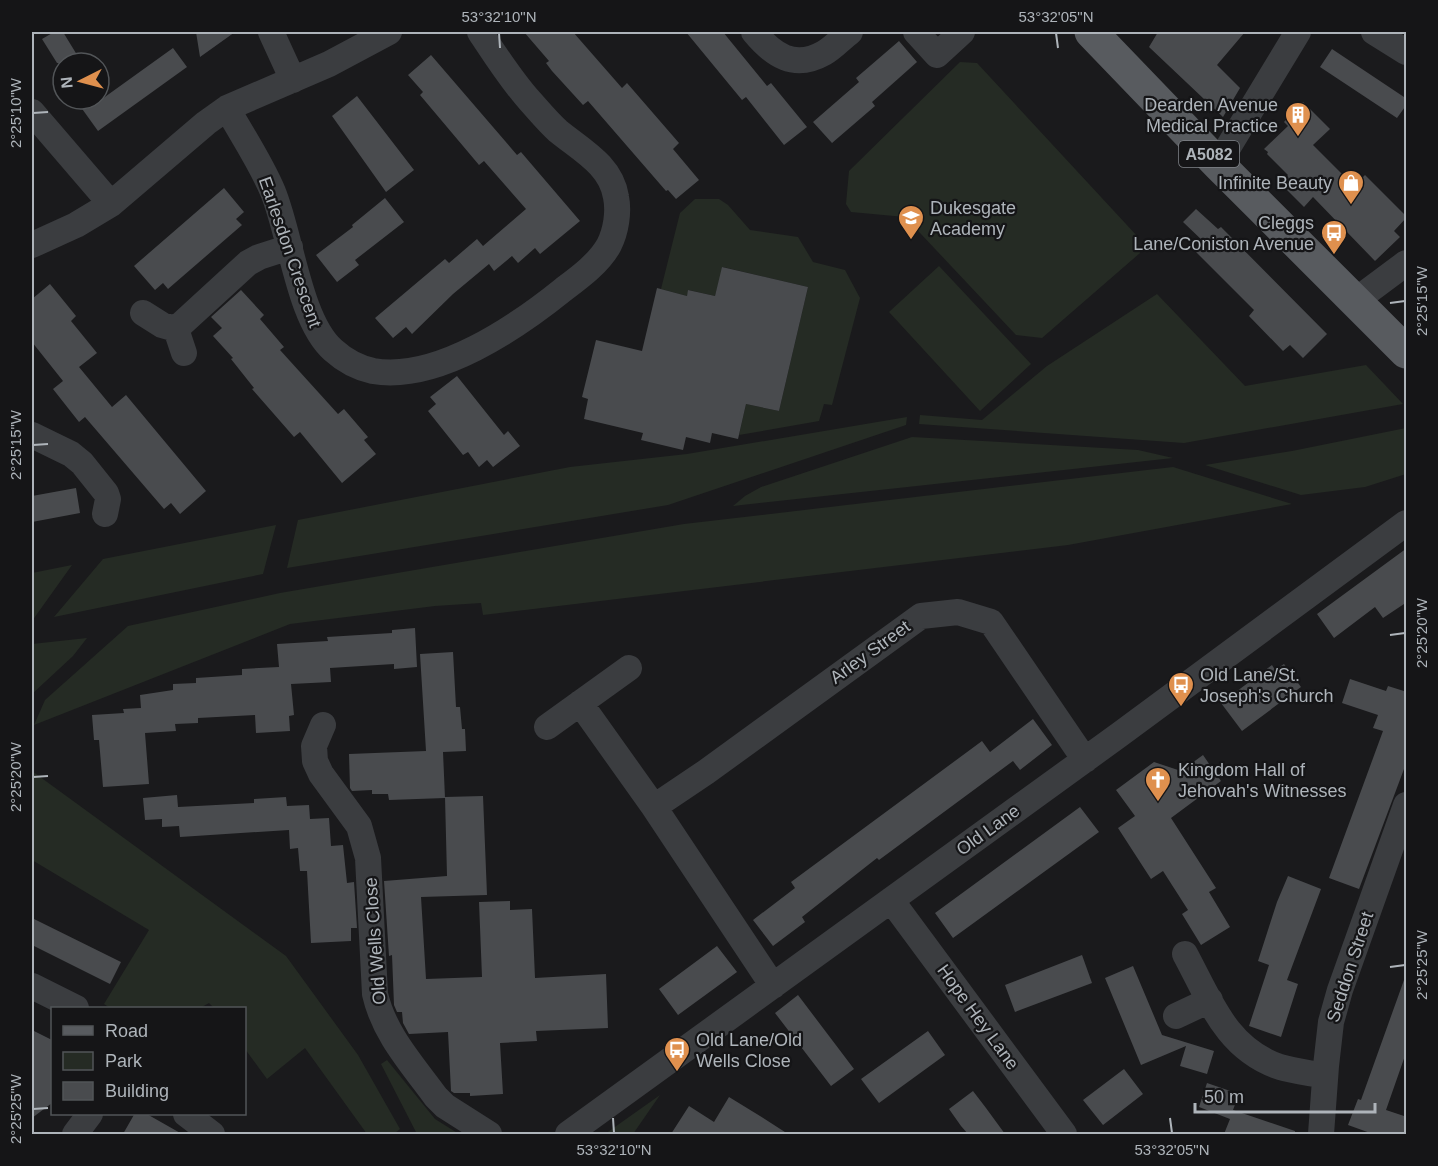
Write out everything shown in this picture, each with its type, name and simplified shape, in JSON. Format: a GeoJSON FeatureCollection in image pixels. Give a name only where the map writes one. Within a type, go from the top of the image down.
{"type":"FeatureCollection","features":[{"type":"Feature","properties":{"kind":"main road","name":"A5082"},"geometry":{"type":"LineString","coordinates":[[1091,32],[1218,164],[1404,350]]}},
{"type":"Feature","properties":{"kind":"street"},"geometry":{"type":"LineString","coordinates":[[272,32],[293,80]]}},
{"type":"Feature","properties":{"kind":"street"},"geometry":{"type":"LineString","coordinates":[[32,245],[75,225],[111,204],[206,123],[227,108],[329,64],[389,32]]}},
{"type":"Feature","properties":{"kind":"street","name":"Earlesdon Crescent"},"geometry":{"type":"LineString","coordinates":[[227,108],[272,190],[308,312],[319,334],[333,350],[352,363],[373,371],[397,371],[429,366],[469,351],[498,336],[530,316],[578,278],[598,260],[609,245],[617,216],[617,198],[612,180],[602,166],[556,129],[531,102],[513,81],[480,32]]}},
{"type":"Feature","properties":{"kind":"street"},"geometry":{"type":"LineString","coordinates":[[754,32],[771,51],[784,58],[797,60],[825,53],[850,32]]}},
{"type":"Feature","properties":{"kind":"street"},"geometry":{"type":"LineString","coordinates":[[916,32],[937,55],[962,32]]}},
{"type":"Feature","properties":{"kind":"street"},"geometry":{"type":"LineString","coordinates":[[1218,164],[1298,32]]}},
{"type":"Feature","properties":{"kind":"street"},"geometry":{"type":"LineString","coordinates":[[1374,32],[1407,51]]}},
{"type":"Feature","properties":{"kind":"street"},"geometry":{"type":"LineString","coordinates":[[32,112],[111,204]]}},
{"type":"Feature","properties":{"kind":"street"},"geometry":{"type":"LineString","coordinates":[[176,329],[248,262],[290,247]]}},
{"type":"Feature","properties":{"kind":"street"},"geometry":{"type":"LineString","coordinates":[[1355,301],[1407,263]]}},
{"type":"Feature","properties":{"kind":"street"},"geometry":{"type":"LineString","coordinates":[[143,314],[162,325],[176,329]]}},
{"type":"Feature","properties":{"kind":"street"},"geometry":{"type":"LineString","coordinates":[[176,329],[184,353]]}},
{"type":"Feature","properties":{"kind":"street"},"geometry":{"type":"LineString","coordinates":[[32,435],[71,454],[82,463],[106,493],[108,499],[105,514]]}},
{"type":"Feature","properties":{"kind":"street","name":"Old Lane"},"geometry":{"type":"LineString","coordinates":[[568,1134],[1085,760],[1407,523]]}},
{"type":"Feature","properties":{"kind":"street","name":"Arley Street"},"geometry":{"type":"LineString","coordinates":[[654,807],[921,616],[958,612],[991,622],[1085,760]]}},
{"type":"Feature","properties":{"kind":"street"},"geometry":{"type":"LineString","coordinates":[[547,727],[629,668]]}},
{"type":"Feature","properties":{"kind":"street"},"geometry":{"type":"LineString","coordinates":[[580,703],[654,807],[773,986]]}},
{"type":"Feature","properties":{"kind":"street","name":"Old Wells Close"},"geometry":{"type":"LineString","coordinates":[[323,725],[314,746],[305,754],[353,816],[363,837],[370,876],[375,994],[379,1012],[386,1026],[436,1097],[445,1106],[489,1134]]}},
{"type":"Feature","properties":{"kind":"street","name":"Seddon Street"},"geometry":{"type":"LineString","coordinates":[[1322,1134],[1331,1022],[1340,990],[1398,853],[1407,805]]}},
{"type":"Feature","properties":{"kind":"street","name":"Hope Hey Lane"},"geometry":{"type":"LineString","coordinates":[[891,900],[1064,1134]]}},
{"type":"Feature","properties":{"kind":"street"},"geometry":{"type":"LineString","coordinates":[[1185,954],[1226,1029],[1249,1052],[1280,1066],[1325,1076]]}},
{"type":"Feature","properties":{"kind":"street"},"geometry":{"type":"LineString","coordinates":[[32,986],[74,1007]]}},
{"type":"Feature","properties":{"kind":"street"},"geometry":{"type":"LineString","coordinates":[[1176,1016],[1210,1000]]}},
{"type":"Feature","properties":{"kind":"street"},"geometry":{"type":"LineString","coordinates":[[75,1134],[89,1115]]}},
{"type":"Feature","properties":{"kind":"street"},"geometry":{"type":"LineString","coordinates":[[188,1115],[212,1134]]}},
{"type":"Feature","properties":{"kind":"green space"},"geometry":{"type":"Polygon","coordinates":[[[960,62],[977,63],[1138,237],[1140,253],[1042,338],[1016,335],[905,217],[851,212],[846,204],[849,171],[960,62]]]}},
{"type":"Feature","properties":{"kind":"green space"},"geometry":{"type":"Polygon","coordinates":[[[695,199],[719,199],[728,205],[750,230],[798,237],[813,262],[845,270],[860,298],[832,405],[824,404],[819,421],[739,435],[746,404],[779,411],[808,287],[723,267],[715,296],[689,290],[687,296],[661,289],[680,213],[695,199]]]}},
{"type":"Feature","properties":{"kind":"green space"},"geometry":{"type":"Polygon","coordinates":[[[939,266],[1031,364],[980,411],[889,312],[939,266]]]}},
{"type":"Feature","properties":{"kind":"green space"},"geometry":{"type":"Polygon","coordinates":[[[1157,294],[1245,386],[1366,365],[1403,404],[1184,443],[919,424],[920,415],[982,420],[1047,366],[1157,294]]]}},
{"type":"Feature","properties":{"kind":"green space"},"geometry":{"type":"Polygon","coordinates":[[[907,417],[906,425],[668,505],[287,568],[298,520],[570,467],[687,454],[907,417]]]}},
{"type":"Feature","properties":{"kind":"green space"},"geometry":{"type":"Polygon","coordinates":[[[1406,428],[1406,474],[1365,487],[1301,495],[1205,465],[1292,451],[1406,428]]]}},
{"type":"Feature","properties":{"kind":"green space"},"geometry":{"type":"Polygon","coordinates":[[[912,437],[1138,450],[1173,458],[733,506],[761,487],[912,437]]]}},
{"type":"Feature","properties":{"kind":"green space"},"geometry":{"type":"Polygon","coordinates":[[[1173,467],[1292,504],[1068,545],[483,615],[481,603],[435,606],[290,624],[34,725],[45,700],[128,626],[280,593],[684,524],[1173,467]]]}},
{"type":"Feature","properties":{"kind":"green space"},"geometry":{"type":"Polygon","coordinates":[[[276,525],[263,574],[54,617],[103,559],[276,525]]]}},
{"type":"Feature","properties":{"kind":"green space"},"geometry":{"type":"Polygon","coordinates":[[[72,565],[32,621],[32,573],[72,565]]]}},
{"type":"Feature","properties":{"kind":"green space"},"geometry":{"type":"Polygon","coordinates":[[[87,638],[73,656],[32,694],[32,644],[87,638]]]}},
{"type":"Feature","properties":{"kind":"green space"},"geometry":{"type":"Polygon","coordinates":[[[32,771],[286,956],[358,1055],[400,1129],[394,1134],[367,1134],[305,1048],[267,1079],[246,1050],[246,1007],[213,1007],[209,1003],[202,1007],[108,1007],[104,1004],[149,930],[32,860],[32,771]]]}},
{"type":"Feature","properties":{"kind":"green space"},"geometry":{"type":"Polygon","coordinates":[[[387,1060],[435,1119],[459,1134],[417,1134],[381,1064],[387,1060]]]}},
{"type":"Feature","properties":{"kind":"green space"},"geometry":{"type":"Polygon","coordinates":[[[660,1095],[633,1134],[605,1134],[660,1095]]]}},
{"type":"Feature","properties":{"kind":"building"},"geometry":{"type":"Polygon","coordinates":[[[54,32],[63,32],[75,51],[51,51],[51,53],[42,39],[54,32]]]}},
{"type":"Feature","properties":{"kind":"building"},"geometry":{"type":"Polygon","coordinates":[[[196,32],[235,32],[200,57],[196,32]]]}},
{"type":"Feature","properties":{"kind":"building"},"geometry":{"type":"Polygon","coordinates":[[[524,32],[573,32],[622,88],[627,83],[679,143],[673,149],[699,180],[676,199],[668,190],[666,191],[588,101],[583,105],[552,71],[546,63],[549,61],[524,32]]]}},
{"type":"Feature","properties":{"kind":"building"},"geometry":{"type":"Polygon","coordinates":[[[686,32],[723,32],[767,86],[771,83],[807,127],[784,145],[746,97],[742,100],[686,32]]]}},
{"type":"Feature","properties":{"kind":"building"},"geometry":{"type":"Polygon","coordinates":[[[1158,32],[1245,32],[1217,65],[1240,88],[1223,117],[1149,47],[1158,32]]]}},
{"type":"Feature","properties":{"kind":"building"},"geometry":{"type":"Polygon","coordinates":[[[899,41],[917,62],[872,102],[875,106],[832,143],[813,122],[859,82],[856,78],[899,41]]]}},
{"type":"Feature","properties":{"kind":"building"},"geometry":{"type":"Polygon","coordinates":[[[173,48],[187,67],[98,131],[84,111],[111,111],[111,93],[173,48]]]}},
{"type":"Feature","properties":{"kind":"building"},"geometry":{"type":"Polygon","coordinates":[[[1332,49],[1407,99],[1407,104],[1397,118],[1320,67],[1332,49]]]}},
{"type":"Feature","properties":{"kind":"building"},"geometry":{"type":"Polygon","coordinates":[[[431,55],[517,155],[521,152],[580,221],[540,254],[535,248],[518,263],[512,256],[494,271],[489,264],[453,294],[412,334],[406,327],[393,338],[375,318],[445,259],[449,263],[477,239],[483,246],[526,209],[484,161],[479,165],[420,95],[423,92],[408,75],[431,55]]]}},
{"type":"Feature","properties":{"kind":"building"},"geometry":{"type":"Polygon","coordinates":[[[357,96],[414,170],[386,192],[332,116],[357,96]]]}},
{"type":"Feature","properties":{"kind":"building"},"geometry":{"type":"Polygon","coordinates":[[[1303,102],[1330,129],[1313,145],[1354,186],[1365,175],[1407,217],[1394,231],[1400,237],[1375,261],[1313,197],[1304,207],[1280,183],[1288,175],[1264,149],[1288,126],[1284,122],[1303,102]]]}},
{"type":"Feature","properties":{"kind":"building"},"geometry":{"type":"Polygon","coordinates":[[[224,188],[244,212],[236,219],[242,225],[168,289],[163,283],[155,290],[134,266],[224,188]]]}},
{"type":"Feature","properties":{"kind":"building"},"geometry":{"type":"Polygon","coordinates":[[[385,198],[404,222],[355,260],[359,265],[337,282],[316,255],[353,227],[352,225],[385,198]]]}},
{"type":"Feature","properties":{"kind":"building"},"geometry":{"type":"Polygon","coordinates":[[[1196,209],[1218,229],[1221,227],[1327,334],[1303,358],[1290,345],[1283,351],[1249,316],[1254,310],[1196,252],[1205,243],[1183,222],[1196,209]]]}},
{"type":"Feature","properties":{"kind":"building"},"geometry":{"type":"Polygon","coordinates":[[[722,267],[808,287],[779,411],[746,404],[738,439],[712,433],[710,443],[686,437],[683,450],[641,440],[643,433],[584,419],[588,399],[582,397],[596,340],[642,351],[657,288],[687,296],[688,290],[715,296],[722,267]]]}},
{"type":"Feature","properties":{"kind":"building"},"geometry":{"type":"Polygon","coordinates":[[[50,284],[76,316],[71,321],[97,353],[79,367],[112,407],[126,395],[206,491],[180,514],[171,503],[164,509],[85,417],[79,422],[53,389],[63,381],[32,342],[32,299],[50,284]]]}},
{"type":"Feature","properties":{"kind":"building"},"geometry":{"type":"Polygon","coordinates":[[[241,290],[264,315],[260,319],[284,347],[280,350],[338,414],[344,409],[368,437],[364,440],[376,454],[342,483],[300,432],[294,437],[252,389],[254,388],[231,359],[233,358],[213,336],[222,328],[211,317],[241,290]]]}},
{"type":"Feature","properties":{"kind":"building"},"geometry":{"type":"Polygon","coordinates":[[[457,376],[504,435],[508,431],[520,446],[493,467],[487,460],[479,467],[468,452],[463,455],[428,411],[436,404],[430,397],[457,376]]]}},
{"type":"Feature","properties":{"kind":"building"},"geometry":{"type":"Polygon","coordinates":[[[76,488],[80,513],[32,522],[32,496],[76,488]]]}},
{"type":"Feature","properties":{"kind":"building"},"geometry":{"type":"Polygon","coordinates":[[[1407,548],[1407,602],[1383,618],[1375,607],[1334,638],[1317,614],[1407,548]]]}},
{"type":"Feature","properties":{"kind":"building"},"geometry":{"type":"Polygon","coordinates":[[[415,628],[417,667],[394,669],[394,664],[330,668],[331,682],[291,684],[294,715],[289,716],[290,731],[256,733],[255,715],[198,718],[198,723],[175,724],[176,731],[145,733],[149,784],[103,787],[99,740],[94,740],[92,715],[124,713],[123,709],[141,708],[140,695],[173,690],[173,684],[196,683],[196,678],[242,675],[242,669],[279,667],[277,644],[328,641],[327,637],[392,633],[392,630],[415,628]]]}},
{"type":"Feature","properties":{"kind":"building"},"geometry":{"type":"Polygon","coordinates":[[[453,652],[456,707],[460,707],[462,729],[465,729],[466,751],[443,752],[445,798],[389,800],[388,794],[372,794],[372,790],[352,791],[349,754],[426,751],[420,654],[453,652]]]}},
{"type":"Feature","properties":{"kind":"building"},"geometry":{"type":"Polygon","coordinates":[[[1284,664],[1301,687],[1242,731],[1221,703],[1272,665],[1275,670],[1284,664]]]}},
{"type":"Feature","properties":{"kind":"building"},"geometry":{"type":"Polygon","coordinates":[[[1350,679],[1386,691],[1388,686],[1407,692],[1407,761],[1359,889],[1329,878],[1383,731],[1373,728],[1378,715],[1342,703],[1350,679]]]}},
{"type":"Feature","properties":{"kind":"building"},"geometry":{"type":"Polygon","coordinates":[[[1033,719],[1052,745],[1020,770],[1013,761],[879,860],[877,858],[802,917],[805,922],[773,946],[753,920],[795,888],[791,882],[982,741],[990,752],[1033,719]]]}},
{"type":"Feature","properties":{"kind":"building"},"geometry":{"type":"Polygon","coordinates":[[[1203,755],[1221,781],[1171,818],[1216,888],[1209,892],[1230,927],[1201,945],[1182,914],[1188,910],[1163,871],[1151,879],[1118,828],[1135,816],[1116,790],[1154,762],[1181,771],[1203,755]]]}},
{"type":"Feature","properties":{"kind":"building"},"geometry":{"type":"Polygon","coordinates":[[[177,795],[178,807],[254,803],[254,799],[286,797],[287,806],[309,805],[310,819],[329,818],[331,846],[343,845],[347,883],[354,882],[357,928],[351,928],[351,941],[311,943],[307,871],[300,871],[298,848],[290,849],[289,830],[180,837],[179,826],[162,827],[162,819],[145,820],[143,798],[177,795]]]}},
{"type":"Feature","properties":{"kind":"building"},"geometry":{"type":"Polygon","coordinates":[[[483,796],[487,895],[421,897],[426,979],[482,977],[479,902],[510,901],[510,910],[532,909],[535,978],[606,974],[608,1028],[536,1031],[537,1041],[500,1043],[503,1094],[470,1096],[470,1093],[451,1091],[448,1032],[409,1034],[403,1023],[402,1012],[397,1012],[394,1005],[392,955],[389,956],[384,881],[447,876],[445,797],[483,796]]]}},
{"type":"Feature","properties":{"kind":"building"},"geometry":{"type":"Polygon","coordinates":[[[1080,807],[1099,832],[953,938],[935,913],[1080,807]]]}},
{"type":"Feature","properties":{"kind":"building"},"geometry":{"type":"Polygon","coordinates":[[[1288,876],[1321,889],[1287,980],[1298,984],[1281,1037],[1249,1026],[1269,965],[1258,961],[1288,876]]]}},
{"type":"Feature","properties":{"kind":"building"},"geometry":{"type":"Polygon","coordinates":[[[32,918],[121,962],[110,984],[32,945],[32,918]]]}},
{"type":"Feature","properties":{"kind":"building"},"geometry":{"type":"Polygon","coordinates":[[[717,946],[737,972],[678,1015],[659,989],[717,946]]]}},
{"type":"Feature","properties":{"kind":"building"},"geometry":{"type":"Polygon","coordinates":[[[1082,955],[1092,983],[1015,1012],[1005,985],[1082,955]]]}},
{"type":"Feature","properties":{"kind":"building"},"geometry":{"type":"Polygon","coordinates":[[[1133,966],[1162,1035],[1214,1051],[1207,1074],[1180,1066],[1186,1046],[1141,1065],[1105,978],[1133,966]]]}},
{"type":"Feature","properties":{"kind":"building"},"geometry":{"type":"Polygon","coordinates":[[[1404,980],[1407,980],[1407,1050],[1386,1110],[1407,1117],[1407,1134],[1373,1134],[1348,1125],[1358,1099],[1361,1100],[1404,980]]]}},
{"type":"Feature","properties":{"kind":"building"},"geometry":{"type":"Polygon","coordinates":[[[798,995],[854,1069],[831,1086],[775,1013],[798,995]]]}},
{"type":"Feature","properties":{"kind":"building"},"geometry":{"type":"Polygon","coordinates":[[[32,1030],[51,1040],[51,1104],[32,1118],[32,1030]]]}},
{"type":"Feature","properties":{"kind":"building"},"geometry":{"type":"Polygon","coordinates":[[[928,1031],[945,1055],[879,1103],[861,1079],[928,1031]]]}},
{"type":"Feature","properties":{"kind":"building"},"geometry":{"type":"Polygon","coordinates":[[[1124,1069],[1143,1094],[1103,1125],[1083,1100],[1124,1069]]]}},
{"type":"Feature","properties":{"kind":"building"},"geometry":{"type":"Polygon","coordinates":[[[1207,1083],[1239,1094],[1233,1110],[1295,1131],[1295,1134],[1224,1134],[1230,1119],[1199,1107],[1207,1083]]]}},
{"type":"Feature","properties":{"kind":"building"},"geometry":{"type":"Polygon","coordinates":[[[973,1091],[1005,1134],[968,1134],[961,1126],[949,1109],[973,1091]]]}},
{"type":"Feature","properties":{"kind":"building"},"geometry":{"type":"Polygon","coordinates":[[[729,1097],[788,1134],[671,1134],[689,1106],[714,1122],[729,1097]]]}},
{"type":"Feature","properties":{"kind":"building"},"geometry":{"type":"Polygon","coordinates":[[[134,1115],[149,1115],[182,1134],[123,1134],[134,1115]]]}},
{"type":"Feature","properties":{"kind":"place","name":"Dearden Avenue Medical Practice"},"geometry":{"type":"Point","coordinates":[1298,138]}},
{"type":"Feature","properties":{"kind":"place","name":"Infinite Beauty"},"geometry":{"type":"Point","coordinates":[1351,206]}},
{"type":"Feature","properties":{"kind":"place","name":"Dukesgate Academy"},"geometry":{"type":"Point","coordinates":[911,241]}},
{"type":"Feature","properties":{"kind":"place","name":"Cleggs Lane/Coniston Avenue"},"geometry":{"type":"Point","coordinates":[1334,256]}},
{"type":"Feature","properties":{"kind":"place","name":"Old Lane/St. Joseph's Church"},"geometry":{"type":"Point","coordinates":[1181,708]}},
{"type":"Feature","properties":{"kind":"place","name":"Kingdom Hall of Jehovah's Witnesses"},"geometry":{"type":"Point","coordinates":[1158,803]}},
{"type":"Feature","properties":{"kind":"place","name":"Old Lane/Old Wells Close"},"geometry":{"type":"Point","coordinates":[677,1073]}}]}
